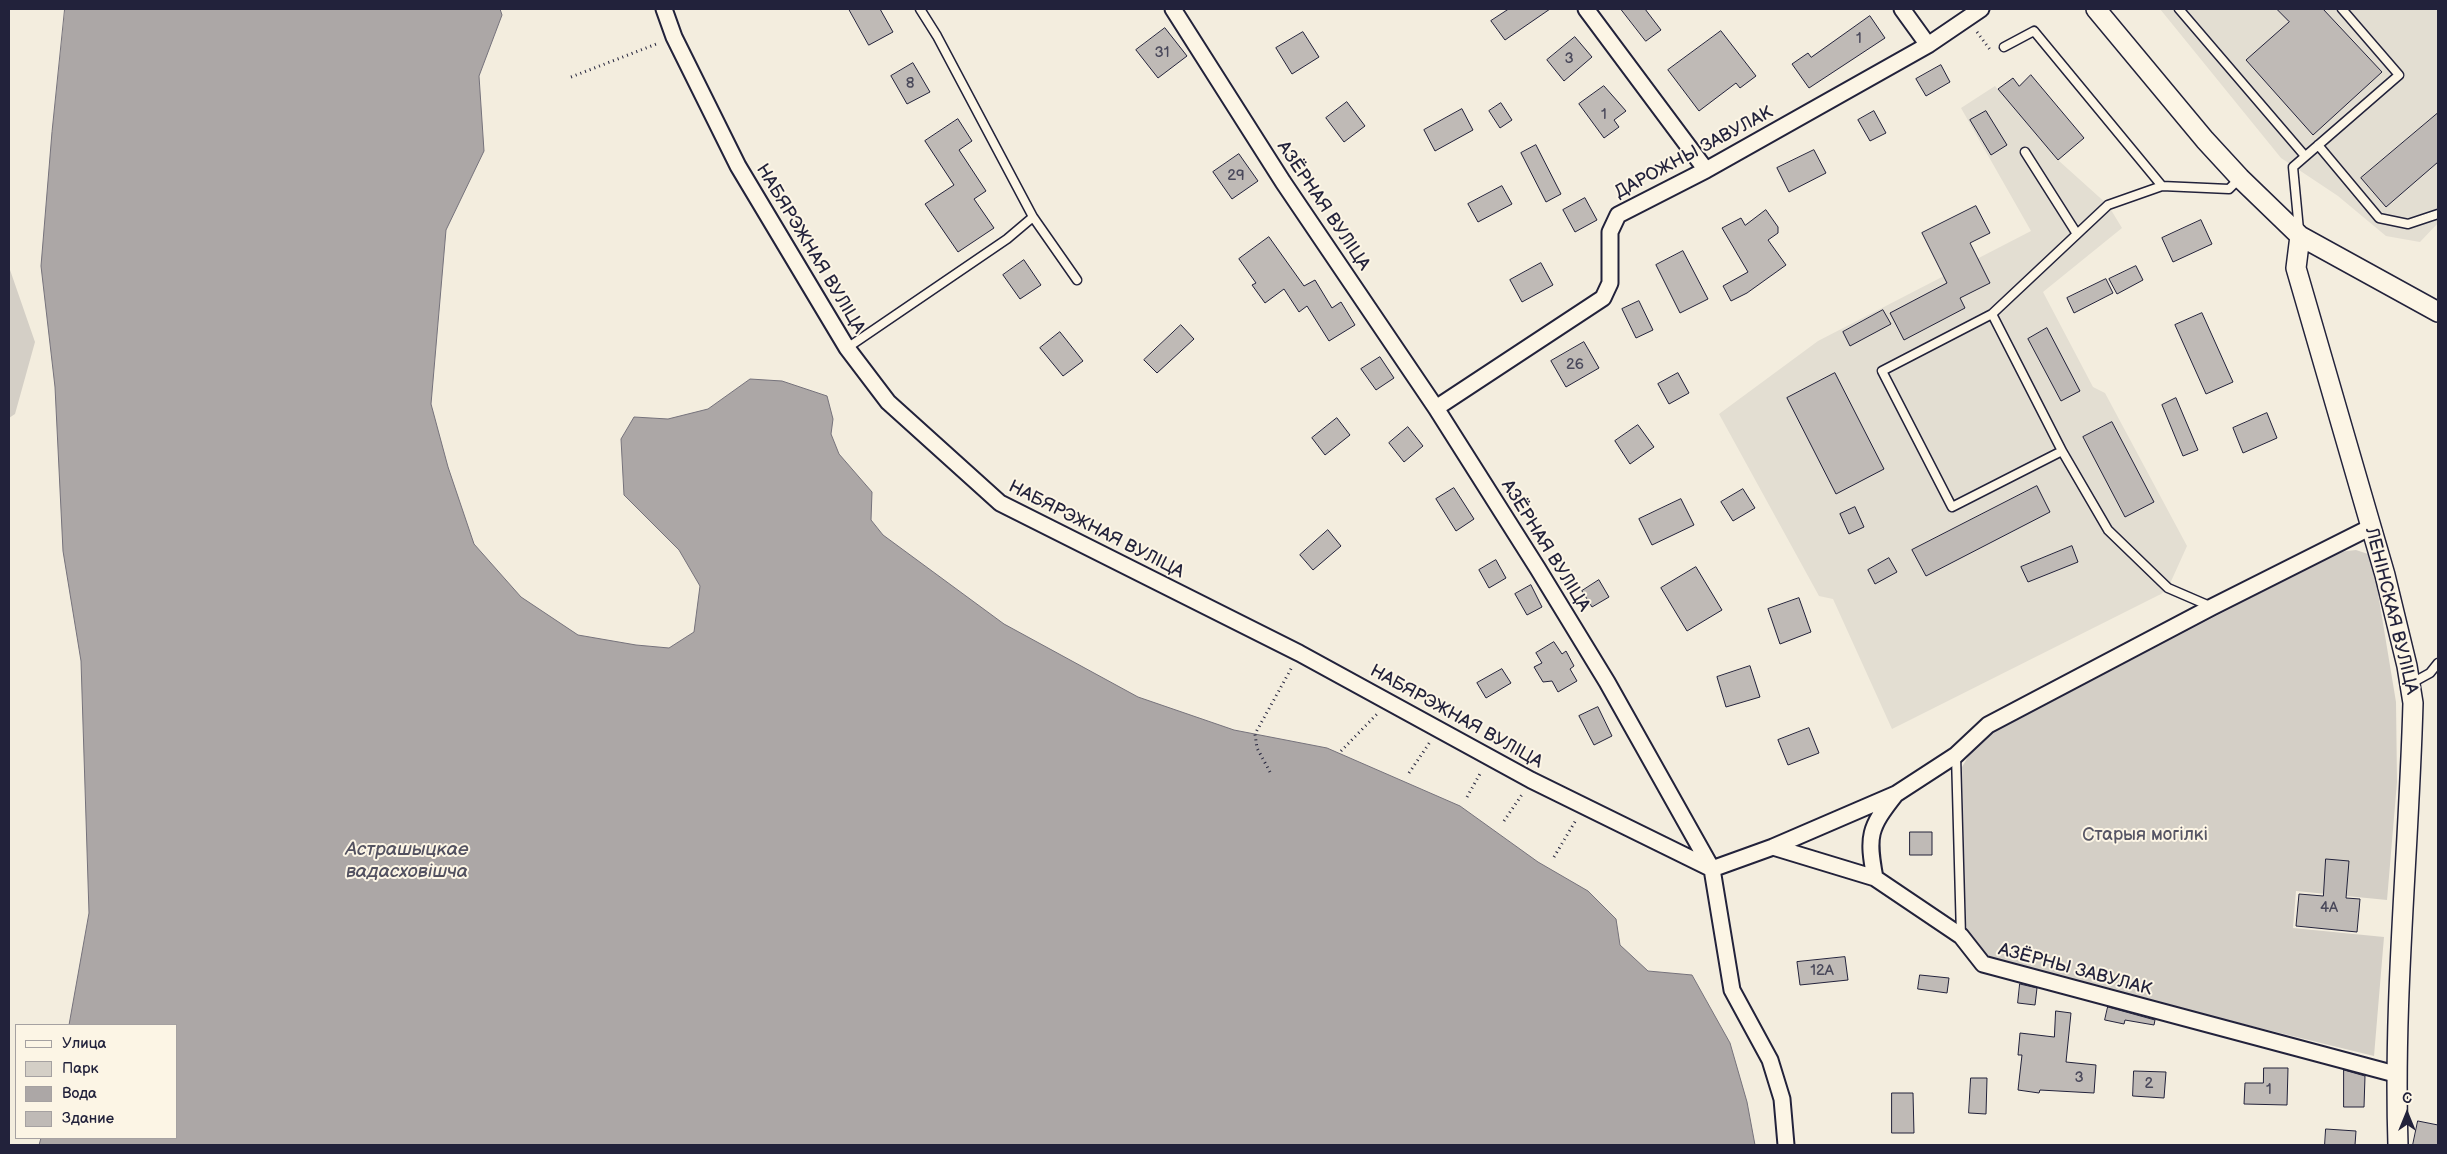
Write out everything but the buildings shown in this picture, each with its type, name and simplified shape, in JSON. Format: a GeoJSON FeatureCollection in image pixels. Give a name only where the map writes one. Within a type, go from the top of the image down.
{"type":"FeatureCollection","features":[{"type":"Feature","properties":{"kind":"street","name":"НАБЯРЭЖНАЯ ВУЛІЦА"},"geometry":{"type":"LineString","coordinates":[[664,9],[674,37],[738,166],[847,348],[888,402],[1000,504],[1299,653],[1489,758],[1582,806],[1712,869]]}},
{"type":"Feature","properties":{"kind":"street","name":"АЗЁРНАЯ ВУЛІЦА"},"geometry":{"type":"LineString","coordinates":[[1173,9],[1283,182],[1436,408],[1607,682],[1712,869],[1732,990],[1770,1060],[1782,1099],[1786,1145]]}},
{"type":"Feature","properties":{"kind":"street"},"geometry":{"type":"LineString","coordinates":[[1586,9],[1706,170]]}},
{"type":"Feature","properties":{"kind":"street"},"geometry":{"type":"LineString","coordinates":[[1902,9],[1928,45]]}},
{"type":"Feature","properties":{"kind":"street","name":"ДАРОЖНЫ ЗАВУЛАК"},"geometry":{"type":"LineString","coordinates":[[1436,408],[1603,298],[1610,283],[1610,232],[1618,215],[1706,170],[1928,45],[1969,19],[1981,9]]}},
{"type":"Feature","properties":{"kind":"street"},"geometry":{"type":"LineString","coordinates":[[2096,9],[2205,140],[2240,178],[2300,236],[2438,312]]}},
{"type":"Feature","properties":{"kind":"street","name":"ЛЕНІНСКАЯ ВУЛІЦА"},"geometry":{"type":"LineString","coordinates":[[2300,236],[2296,268],[2371,527],[2413,703],[2395,1074],[2398,1145]]}},
{"type":"Feature","properties":{"kind":"street"},"geometry":{"type":"LineString","coordinates":[[1712,869],[1773,847],[1896,794],[1956,755],[1988,725],[2212,607],[2371,527]]}},
{"type":"Feature","properties":{"kind":"street"},"geometry":{"type":"LineString","coordinates":[[1875,878],[1870,854],[1870,835],[1877,818],[1896,794]]}},
{"type":"Feature","properties":{"kind":"street","name":"АЗЁРНЫ ЗАВУЛАК"},"geometry":{"type":"LineString","coordinates":[[1773,847],[1875,878],[1961,936],[1983,964],[2395,1074]]}},
{"type":"Feature","properties":{"kind":"lane"},"geometry":{"type":"LineString","coordinates":[[920,9],[937,36],[1033,217],[1077,280]]}},
{"type":"Feature","properties":{"kind":"lane"},"geometry":{"type":"LineString","coordinates":[[2179,9],[2305,156]]}},
{"type":"Feature","properties":{"kind":"lane"},"geometry":{"type":"LineString","coordinates":[[2300,236],[2293,167],[2399,75],[2342,9]]}},
{"type":"Feature","properties":{"kind":"lane"},"geometry":{"type":"LineString","coordinates":[[2004,47],[2034,31],[2162,186]]}},
{"type":"Feature","properties":{"kind":"lane"},"geometry":{"type":"LineString","coordinates":[[2318,146],[2379,218],[2408,224],[2438,214]]}},
{"type":"Feature","properties":{"kind":"lane"},"geometry":{"type":"LineString","coordinates":[[2025,152],[2077,234]]}},
{"type":"Feature","properties":{"kind":"lane"},"geometry":{"type":"LineString","coordinates":[[2062,451],[1952,507],[1882,370],[1992,314],[2108,205],[2162,186],[2229,189],[2240,178]]}},
{"type":"Feature","properties":{"kind":"lane"},"geometry":{"type":"LineString","coordinates":[[847,348],[1007,239],[1033,217]]}},
{"type":"Feature","properties":{"kind":"lane"},"geometry":{"type":"LineString","coordinates":[[1992,314],[2062,451],[2108,530],[2168,588],[2212,607]]}},
{"type":"Feature","properties":{"kind":"lane"},"geometry":{"type":"LineString","coordinates":[[2410,684],[2430,673],[2438,663]]}},
{"type":"Feature","properties":{"kind":"lane"},"geometry":{"type":"LineString","coordinates":[[1956,755],[1961,936]]}},
{"type":"Feature","properties":{"kind":"path"},"geometry":{"type":"LineString","coordinates":[[1969,19],[1990,51],[2004,47]]}},
{"type":"Feature","properties":{"kind":"path"},"geometry":{"type":"LineString","coordinates":[[571,77],[674,37]]}},
{"type":"Feature","properties":{"kind":"path"},"geometry":{"type":"LineString","coordinates":[[1270,772],[1257,748],[1255,734],[1299,653]]}},
{"type":"Feature","properties":{"kind":"path"},"geometry":{"type":"LineString","coordinates":[[1341,751],[1389,702]]}},
{"type":"Feature","properties":{"kind":"path"},"geometry":{"type":"LineString","coordinates":[[1409,773],[1439,730]]}},
{"type":"Feature","properties":{"kind":"path"},"geometry":{"type":"LineString","coordinates":[[1467,797],[1489,758]]}},
{"type":"Feature","properties":{"kind":"path"},"geometry":{"type":"LineString","coordinates":[[1504,821],[1532,780]]}},
{"type":"Feature","properties":{"kind":"path"},"geometry":{"type":"LineString","coordinates":[[1554,857],[1570,833],[1582,806]]}},
{"type":"Feature","properties":{"kind":"shaded area"},"geometry":{"type":"Polygon","coordinates":[[[2160,9],[2438,9],[2438,223],[2420,242],[2386,236],[2338,196],[2281,158],[2160,9]]]}},
{"type":"Feature","properties":{"kind":"shaded area"},"geometry":{"type":"Polygon","coordinates":[[[1995,86],[2058,160],[2108,205],[2122,228],[2043,292],[2093,387],[2105,393],[2187,546],[2168,588],[2161,594],[1892,729],[1833,599],[1819,596],[1719,414],[1818,341],[2031,231],[1961,108],[1995,86]]]}},
{"type":"Feature","properties":{"kind":"green space"},"geometry":{"type":"Polygon","coordinates":[[[9,267],[35,342],[15,414],[9,418],[9,267]]]}},
{"type":"Feature","properties":{"kind":"green space","name":"Старыя могілкі"},"geometry":{"type":"Polygon","coordinates":[[[2356,550],[2368,554],[2373,563],[2396,702],[2397,782],[2387,900],[2296,891],[2293,928],[2384,937],[2374,1056],[1986,961],[1972,946],[1966,925],[1962,767],[1978,740],[2339,552],[2356,550]]]}},
{"type":"Feature","properties":{"kind":"water","name":"Астрашыцкае вадасховішча"},"geometry":{"type":"Polygon","coordinates":[[[65,9],[500,9],[502,15],[479,76],[484,151],[446,230],[431,404],[448,467],[474,544],[521,597],[578,635],[636,645],[669,648],[694,632],[700,586],[679,550],[624,495],[621,439],[634,417],[668,419],[708,409],[750,379],[782,381],[827,396],[833,419],[831,434],[839,454],[872,492],[871,520],[883,535],[1004,624],[1138,697],[1234,730],[1327,748],[1460,806],[1538,862],[1588,891],[1616,919],[1620,945],[1648,971],[1692,975],[1730,1043],[1747,1102],[1755,1145],[39,1145],[41,1139],[178,1139],[178,1024],[69,1024],[89,913],[81,661],[63,551],[55,387],[41,266],[52,132],[65,9]]]}}]}
